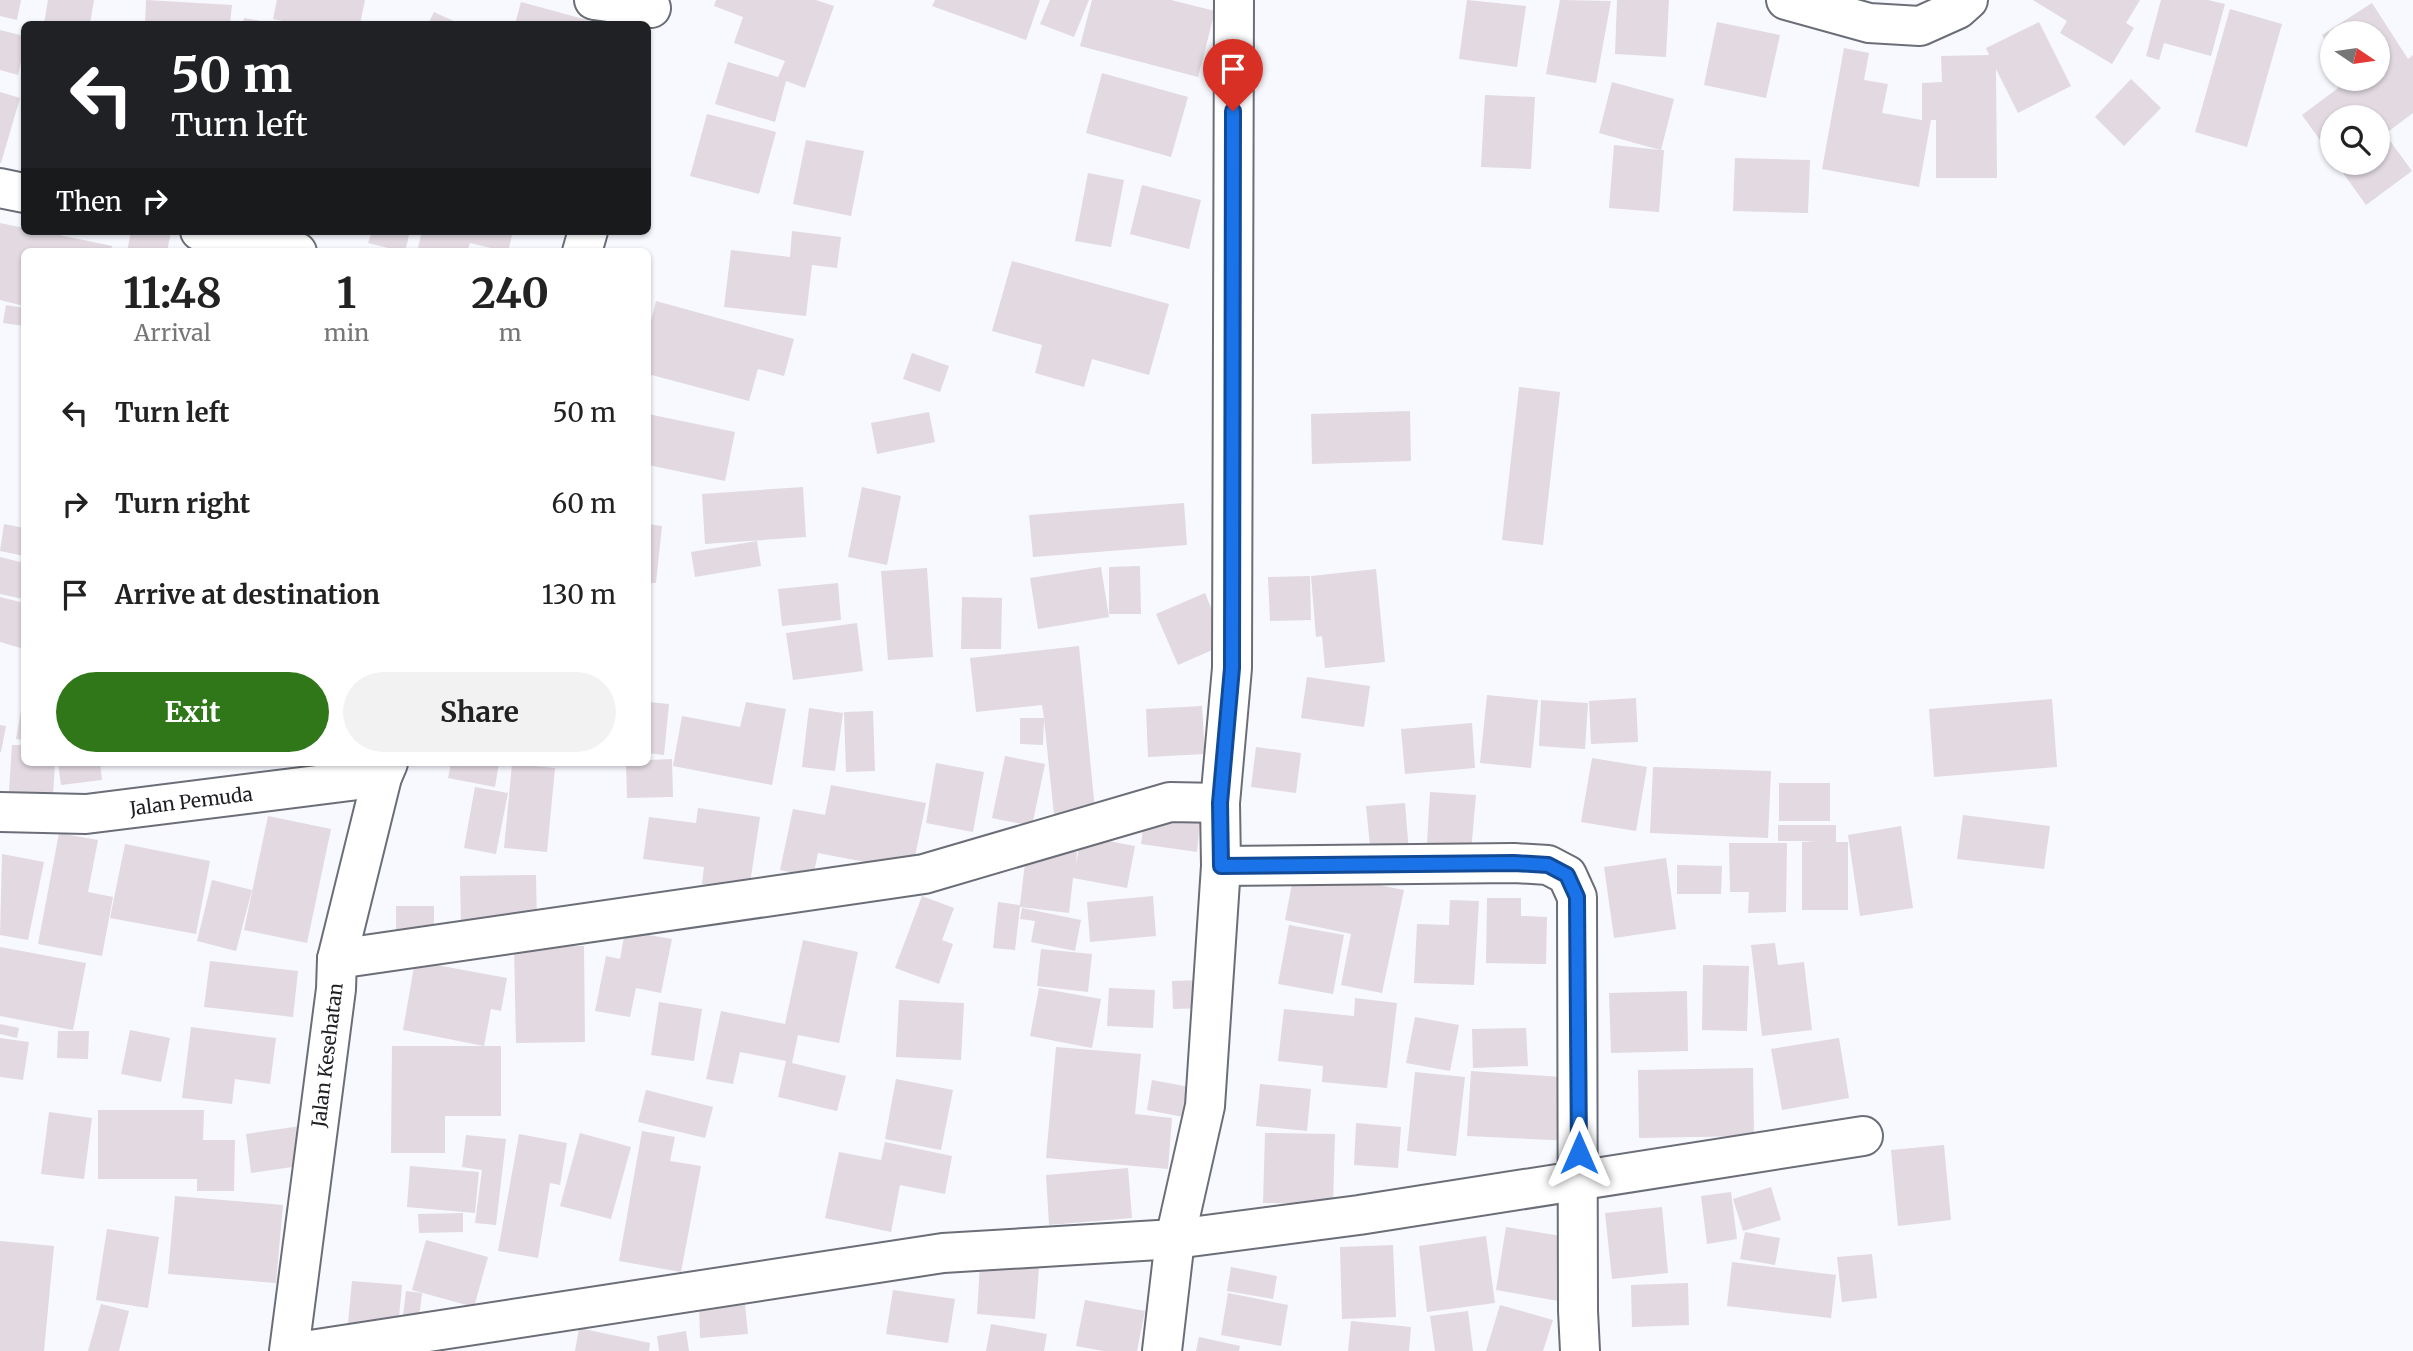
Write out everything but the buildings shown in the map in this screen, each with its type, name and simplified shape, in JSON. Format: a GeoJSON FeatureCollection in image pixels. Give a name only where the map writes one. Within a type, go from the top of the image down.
{"type":"FeatureCollection","features":[{"type":"Feature","properties":{"kind":"street"},"geometry":{"type":"LineString","coordinates":[[593,0],[650,11]]}},
{"type":"Feature","properties":{"kind":"street"},"geometry":{"type":"LineString","coordinates":[[1162,1351],[1175,1238],[1205,1106],[1221,866],[1220,803],[1232,668],[1234,0]]}},
{"type":"Feature","properties":{"kind":"street"},"geometry":{"type":"LineString","coordinates":[[1786,0],[1869,23],[1920,26],[1958,9],[1968,0]]}},
{"type":"Feature","properties":{"kind":"street"},"geometry":{"type":"LineString","coordinates":[[0,188],[21,192]]}},
{"type":"Feature","properties":{"kind":"street"},"geometry":{"type":"LineString","coordinates":[[218,235],[279,248]]}},
{"type":"Feature","properties":{"kind":"street","name":"Jalan Pemuda"},"geometry":{"type":"LineString","coordinates":[[0,811],[86,814],[385,770]]}},
{"type":"Feature","properties":{"kind":"street","name":"Jalan Kesehatan"},"geometry":{"type":"LineString","coordinates":[[289,1351],[336,989],[337,959],[385,770]]}},
{"type":"Feature","properties":{"kind":"street"},"geometry":{"type":"LineString","coordinates":[[337,959],[924,874],[1170,802],[1220,803]]}},
{"type":"Feature","properties":{"kind":"street"},"geometry":{"type":"LineString","coordinates":[[1221,866],[1514,863],[1548,865],[1567,875],[1577,897],[1580,1351]]}},
{"type":"Feature","properties":{"kind":"street"},"geometry":{"type":"LineString","coordinates":[[304,1351],[943,1254],[1175,1238],[1359,1215],[1863,1136]]}},
{"type":"Feature","properties":{"kind":"route"},"geometry":{"type":"LineString","coordinates":[[1233,111],[1232,668],[1220,803],[1221,866],[1514,863],[1548,865],[1567,875],[1577,897],[1579,1153]]}}]}
